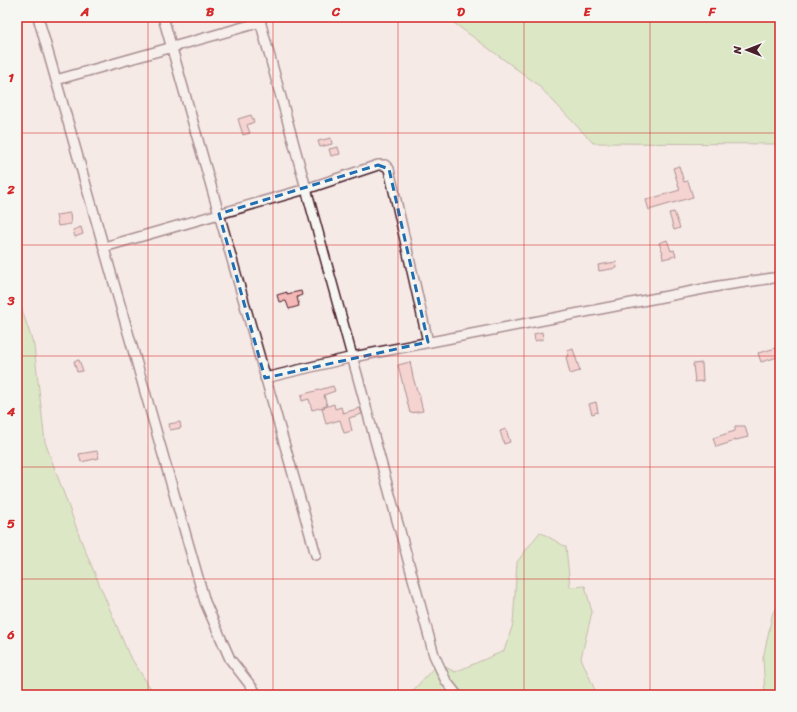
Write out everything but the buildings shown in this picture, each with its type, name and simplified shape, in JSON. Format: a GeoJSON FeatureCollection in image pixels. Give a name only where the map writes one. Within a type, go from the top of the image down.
{"type":"FeatureCollection","features":[{"type":"Feature","properties":{"kind":"street"},"geometry":{"type":"LineString","coordinates":[[38,17],[206,602],[230,659],[254,690],[256,695]]}},
{"type":"Feature","properties":{"kind":"street"},"geometry":{"type":"LineString","coordinates":[[163,17],[316,555]]}},
{"type":"Feature","properties":{"kind":"street"},"geometry":{"type":"LineString","coordinates":[[56,80],[171,48],[260,20],[434,655],[446,681],[457,695]]}},
{"type":"Feature","properties":{"kind":"street"},"geometry":{"type":"LineString","coordinates":[[104,247],[306,188],[378,165],[385,165],[389,169],[428,342]]}},
{"type":"Feature","properties":{"kind":"street"},"geometry":{"type":"LineString","coordinates":[[265,378],[353,357],[428,342],[712,288],[780,277]]}},
{"type":"Feature","properties":{"kind":"highlighted area"},"geometry":{"type":"Polygon","coordinates":[[[378,165],[389,169],[428,342],[265,378],[219,214],[378,165]]]}},
{"type":"Feature","properties":{"kind":"green space"},"geometry":{"type":"Polygon","coordinates":[[[440,17],[780,17],[780,144],[593,143],[537,84],[454,23],[440,17]]]}},
{"type":"Feature","properties":{"kind":"green space"},"geometry":{"type":"Polygon","coordinates":[[[17,295],[34,346],[45,442],[82,543],[129,655],[155,695],[17,695],[17,295]]]}},
{"type":"Feature","properties":{"kind":"green space"},"geometry":{"type":"Polygon","coordinates":[[[540,532],[566,547],[570,587],[585,586],[592,612],[581,658],[597,695],[409,695],[438,663],[455,672],[504,651],[513,624],[517,562],[540,532]]]}},
{"type":"Feature","properties":{"kind":"green space"},"geometry":{"type":"Polygon","coordinates":[[[780,605],[780,695],[765,695],[763,658],[773,612],[780,605]]]}}]}
